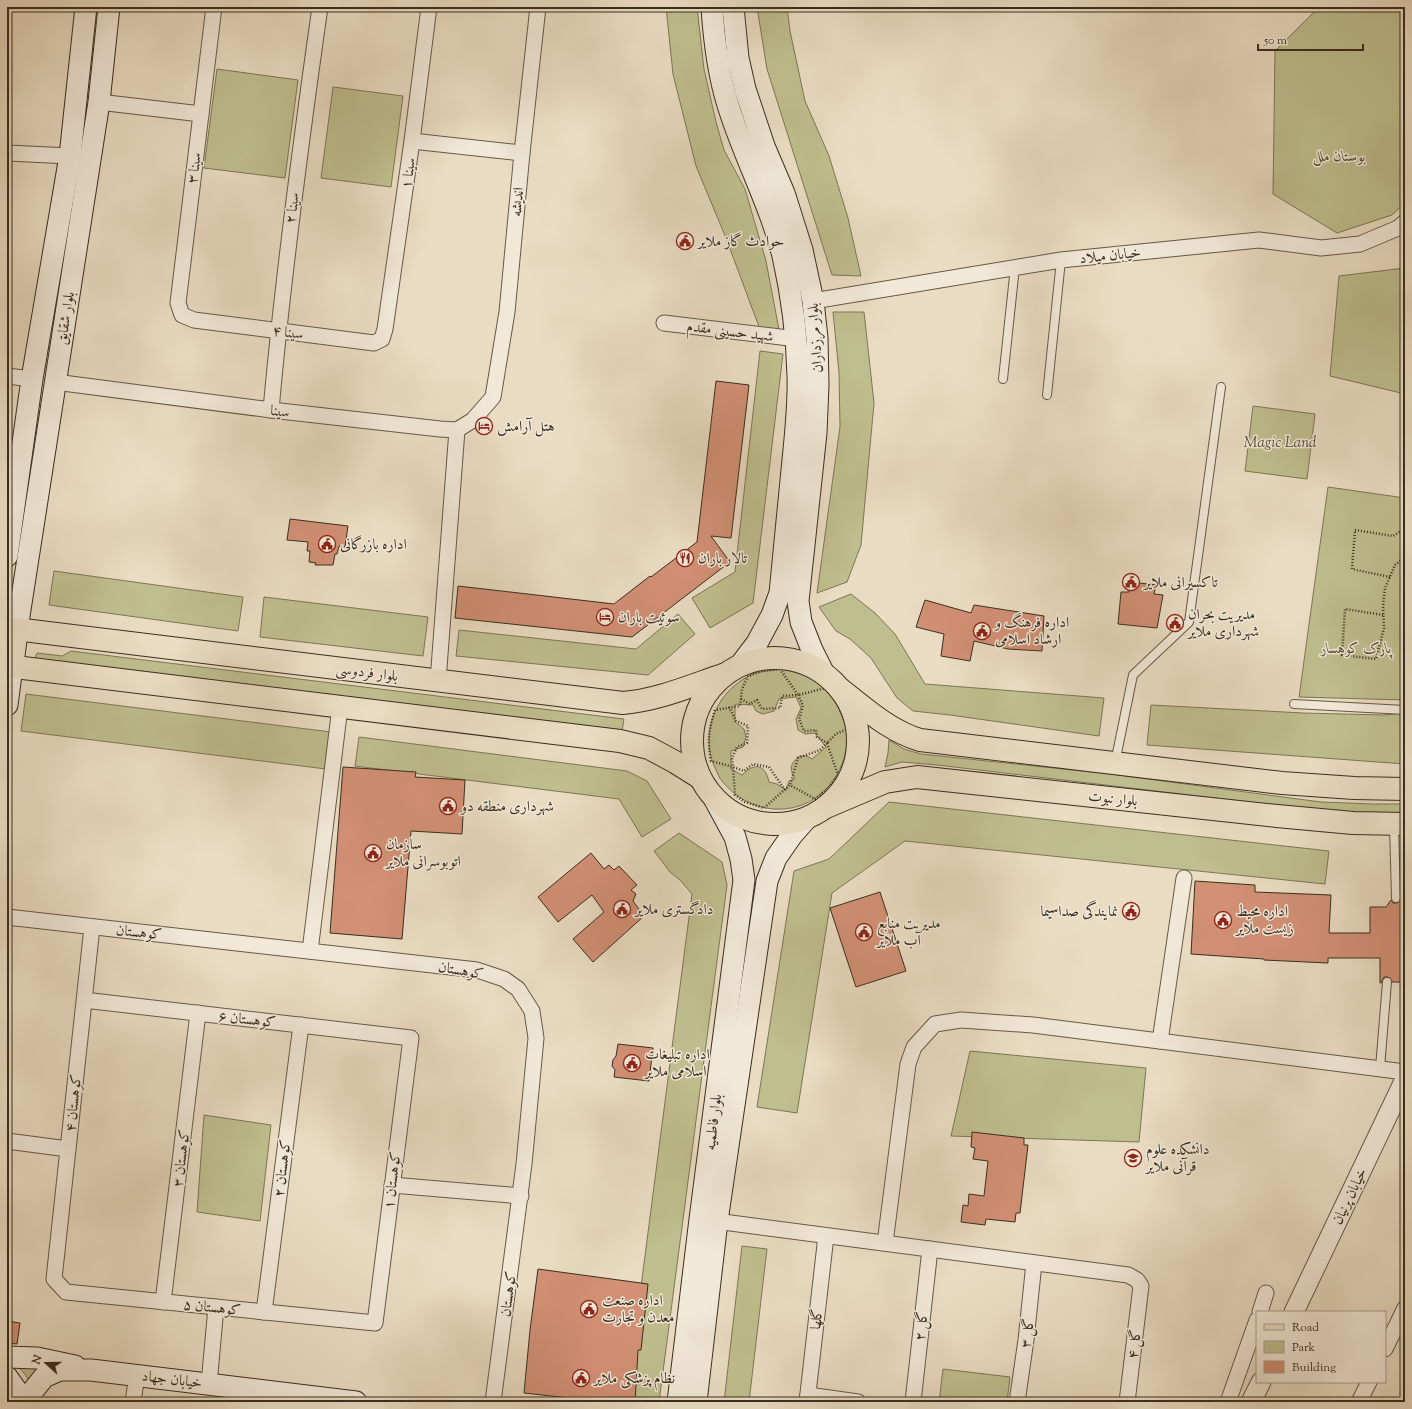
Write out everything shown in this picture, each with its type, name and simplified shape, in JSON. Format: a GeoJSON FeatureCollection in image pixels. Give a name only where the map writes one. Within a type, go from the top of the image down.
{"type":"FeatureCollection","features":[{"type":"Feature","properties":{"kind":"main road","name":"بلوار شقایق"},"geometry":{"type":"LineString","coordinates":[[7,556],[32,379],[70,156],[86,7]]}},
{"type":"Feature","properties":{"kind":"main road","name":"بلوار شقایق"},"geometry":{"type":"LineString","coordinates":[[12,629],[55,382],[99,102],[109,7]]}},
{"type":"Feature","properties":{"kind":"main road","name":"بلوار مرزداران"},"geometry":{"type":"LineString","coordinates":[[712,7],[718,66],[726,99],[765,200],[783,255],[793,304],[797,339],[798,378],[796,425],[780,593],[772,615],[756,643],[741,664]]}},
{"type":"Feature","properties":{"kind":"main road","name":"بلوار مرزداران"},"geometry":{"type":"LineString","coordinates":[[733,7],[738,58],[745,89],[764,146],[784,193],[802,250],[813,301],[817,338],[818,385],[816,433],[798,601],[800,622],[824,674]]}},
{"type":"Feature","properties":{"kind":"main road"},"geometry":{"type":"LineString","coordinates":[[76,100],[99,102]]}},
{"type":"Feature","properties":{"kind":"main road"},"geometry":{"type":"LineString","coordinates":[[32,379],[55,382]]}},
{"type":"Feature","properties":{"kind":"main road"},"geometry":{"type":"LineString","coordinates":[[7,705],[12,629]]}},
{"type":"Feature","properties":{"kind":"main road","name":"بلوار فردوسی"},"geometry":{"type":"LineString","coordinates":[[12,629],[623,703],[639,702],[661,696],[723,675]]}},
{"type":"Feature","properties":{"kind":"main road"},"geometry":{"type":"LineString","coordinates":[[840,689],[850,705],[856,722],[858,741],[856,760],[850,778],[840,794],[826,807],[808,818],[788,824],[768,825],[749,821],[731,812],[715,800],[699,777],[692,756],[691,733],[696,711],[707,692],[723,675],[741,664],[762,658],[784,658],[805,663],[824,674],[840,689],[889,726],[920,740],[1282,783],[1405,790]]}},
{"type":"Feature","properties":{"kind":"main road"},"geometry":{"type":"LineString","coordinates":[[10,666],[620,741],[649,748],[699,777]]}},
{"type":"Feature","properties":{"kind":"main road","name":"بلوار نبوت"},"geometry":{"type":"LineString","coordinates":[[826,807],[885,782],[917,777],[1277,816],[1353,823],[1400,824]]}},
{"type":"Feature","properties":{"kind":"main road","name":"بلوار فاطمیه"},"geometry":{"type":"LineString","coordinates":[[696,1402],[709,1220],[744,880],[742,859],[735,837],[715,800]]}},
{"type":"Feature","properties":{"kind":"main road","name":"بلوار فاطمیه"},"geometry":{"type":"LineString","coordinates":[[678,1402],[767,881],[776,858],[792,834],[808,818]]}},
{"type":"Feature","properties":{"kind":"main road"},"geometry":{"type":"LineString","coordinates":[[7,1357],[37,1358],[91,1370]]}},
{"type":"Feature","properties":{"kind":"main road","name":"خیابان جهاد"},"geometry":{"type":"LineString","coordinates":[[24,1402],[44,1377],[60,1370],[91,1370],[209,1384],[257,1396],[356,1402]]}},
{"type":"Feature","properties":{"kind":"main road"},"geometry":{"type":"LineString","coordinates":[[7,1377],[17,1391],[21,1402]]}},
{"type":"Feature","properties":{"kind":"street","name":"سینا ۳"},"geometry":{"type":"LineString","coordinates":[[194,320],[182,316],[178,303],[214,7]]}},
{"type":"Feature","properties":{"kind":"street","name":"سینا ۲"},"geometry":{"type":"LineString","coordinates":[[271,410],[278,331],[297,172],[320,7]]}},
{"type":"Feature","properties":{"kind":"street","name":"سینا ۱"},"geometry":{"type":"LineString","coordinates":[[382,339],[385,329],[412,141],[429,7]]}},
{"type":"Feature","properties":{"kind":"street","name":"اندیشه"},"geometry":{"type":"LineString","coordinates":[[457,430],[473,420],[493,398],[507,312],[538,7]]}},
{"type":"Feature","properties":{"kind":"street"},"geometry":{"type":"LineString","coordinates":[[99,102],[201,114]]}},
{"type":"Feature","properties":{"kind":"street"},"geometry":{"type":"LineString","coordinates":[[412,141],[522,153]]}},
{"type":"Feature","properties":{"kind":"street"},"geometry":{"type":"LineString","coordinates":[[7,153],[70,156]]}},
{"type":"Feature","properties":{"kind":"street","name":"خیابان میلاد"},"geometry":{"type":"LineString","coordinates":[[813,301],[1061,260],[1259,240],[1321,248],[1360,244],[1398,228],[1405,222]]}},
{"type":"Feature","properties":{"kind":"street","name":"سینا ۴"},"geometry":{"type":"LineString","coordinates":[[194,320],[374,343],[382,339]]}},
{"type":"Feature","properties":{"kind":"street","name":"شهید حسینی مقدم"},"geometry":{"type":"LineString","coordinates":[[664,323],[797,339]]}},
{"type":"Feature","properties":{"kind":"street"},"geometry":{"type":"LineString","coordinates":[[7,376],[32,379]]}},
{"type":"Feature","properties":{"kind":"street","name":"سینا"},"geometry":{"type":"LineString","coordinates":[[55,382],[271,410],[432,429],[457,430]]}},
{"type":"Feature","properties":{"kind":"street"},"geometry":{"type":"LineString","coordinates":[[438,681],[457,430]]}},
{"type":"Feature","properties":{"kind":"street"},"geometry":{"type":"LineString","coordinates":[[310,951],[340,707]]}},
{"type":"Feature","properties":{"kind":"street"},"geometry":{"type":"LineString","coordinates":[[1160,1041],[1184,878]]}},
{"type":"Feature","properties":{"kind":"street","name":"کوهستان"},"geometry":{"type":"LineString","coordinates":[[7,917],[476,970],[504,979],[518,990],[532,1011],[536,1038],[531,1106],[493,1402]]}},
{"type":"Feature","properties":{"kind":"street","name":"کوهستان ۴"},"geometry":{"type":"LineString","coordinates":[[54,1279],[92,927]]}},
{"type":"Feature","properties":{"kind":"street","name":"کوهستان ۶"},"geometry":{"type":"LineString","coordinates":[[84,1000],[411,1038]]}},
{"type":"Feature","properties":{"kind":"street","name":"کوهستان ۳"},"geometry":{"type":"LineString","coordinates":[[163,1302],[198,1013]]}},
{"type":"Feature","properties":{"kind":"street"},"geometry":{"type":"LineString","coordinates":[[885,1243],[908,1064],[914,1047],[934,1024],[961,1020],[1033,1025],[1405,1072]]}},
{"type":"Feature","properties":{"kind":"street","name":"کوهستان ۲"},"geometry":{"type":"LineString","coordinates":[[264,1312],[301,1025]]}},
{"type":"Feature","properties":{"kind":"street","name":"کوهستان ۱"},"geometry":{"type":"LineString","coordinates":[[375,1323],[411,1038]]}},
{"type":"Feature","properties":{"kind":"street","name":"خیابان پرنیان"},"geometry":{"type":"LineString","coordinates":[[1294,1311],[1405,1079]]}},
{"type":"Feature","properties":{"kind":"street"},"geometry":{"type":"LineString","coordinates":[[7,1141],[68,1149]]}},
{"type":"Feature","properties":{"kind":"street"},"geometry":{"type":"LineString","coordinates":[[392,1185],[520,1196]]}},
{"type":"Feature","properties":{"kind":"street"},"geometry":{"type":"LineString","coordinates":[[709,1220],[1034,1263]]}},
{"type":"Feature","properties":{"kind":"street","name":"گلها"},"geometry":{"type":"LineString","coordinates":[[808,1399],[826,1236]]}},
{"type":"Feature","properties":{"kind":"street","name":"گل ۲"},"geometry":{"type":"LineString","coordinates":[[913,1402],[930,1249]]}},
{"type":"Feature","properties":{"kind":"street","name":"گل ۴"},"geometry":{"type":"LineString","coordinates":[[1034,1263],[1128,1275],[1137,1280],[1141,1286],[1127,1402]]}},
{"type":"Feature","properties":{"kind":"street","name":"گل ۳"},"geometry":{"type":"LineString","coordinates":[[1018,1402],[1034,1263]]}},
{"type":"Feature","properties":{"kind":"street","name":"کوهستان ۵"},"geometry":{"type":"LineString","coordinates":[[54,1279],[66,1292],[375,1323]]}},
{"type":"Feature","properties":{"kind":"street"},"geometry":{"type":"LineString","coordinates":[[1260,1311],[1266,1293]]}},
{"type":"Feature","properties":{"kind":"street"},"geometry":{"type":"LineString","coordinates":[[209,1384],[216,1307]]}},
{"type":"Feature","properties":{"kind":"street"},"geometry":{"type":"LineString","coordinates":[[1386,1347],[1405,1308]]}},
{"type":"Feature","properties":{"kind":"street"},"geometry":{"type":"LineString","coordinates":[[1228,1402],[1256,1323]]}},
{"type":"Feature","properties":{"kind":"street"},"geometry":{"type":"LineString","coordinates":[[133,1402],[137,1375]]}},
{"type":"Feature","properties":{"kind":"street"},"geometry":{"type":"LineString","coordinates":[[1251,1402],[1260,1383]]}},
{"type":"Feature","properties":{"kind":"street"},"geometry":{"type":"LineString","coordinates":[[1359,1402],[1368,1383]]}},
{"type":"Feature","properties":{"kind":"street"},"geometry":{"type":"LineString","coordinates":[[808,1399],[858,1402]]}},
{"type":"Feature","properties":{"kind":"lane"},"geometry":{"type":"LineString","coordinates":[[1047,395],[1061,260]]}},
{"type":"Feature","properties":{"kind":"lane"},"geometry":{"type":"LineString","coordinates":[[1002,379],[1015,268]]}},
{"type":"Feature","properties":{"kind":"lane"},"geometry":{"type":"LineString","coordinates":[[1115,764],[1133,675],[1189,622],[1221,387]]}},
{"type":"Feature","properties":{"kind":"lane"},"geometry":{"type":"LineString","coordinates":[[1294,704],[1405,710]]}},
{"type":"Feature","properties":{"kind":"lane"},"geometry":{"type":"LineString","coordinates":[[1396,898],[1400,824]]}},
{"type":"Feature","properties":{"kind":"lane"},"geometry":{"type":"LineString","coordinates":[[1380,1068],[1388,982]]}},
{"type":"Feature","properties":{"kind":"path"},"geometry":{"type":"LineString","coordinates":[[1390,577],[1352,569],[1355,530],[1393,536],[1404,529],[1405,520]]}},
{"type":"Feature","properties":{"kind":"path"},"geometry":{"type":"LineString","coordinates":[[1383,615],[1345,609],[1342,655],[1376,658],[1384,628],[1383,615],[1382,606],[1385,588],[1395,565],[1405,557]]}},
{"type":"Feature","properties":{"kind":"path"},"geometry":{"type":"LineString","coordinates":[[784,790],[769,767],[753,764],[744,771],[711,761],[708,745],[709,726],[715,710],[740,706],[742,690],[748,676],[762,671],[780,670],[803,706],[799,719],[804,731],[816,730],[817,737],[826,743],[838,775],[828,788],[815,799],[790,785]]}},
{"type":"Feature","properties":{"kind":"path"},"geometry":{"type":"LineString","coordinates":[[729,707],[736,721],[748,726],[747,743],[737,747],[732,758],[735,795],[745,802],[764,808],[790,785],[798,758],[820,750],[836,734],[847,729],[843,714],[836,700],[826,688],[798,696],[782,696],[780,708],[762,710],[757,700],[750,704],[740,698]]}},
{"type":"Feature","properties":{"kind":"green space"},"geometry":{"type":"Polygon","coordinates":[[[666,7],[697,7],[704,69],[716,122],[724,150],[745,189],[766,261],[780,335],[762,335],[726,238],[696,166],[673,74],[666,7]]]}},
{"type":"Feature","properties":{"kind":"green space"},"geometry":{"type":"Polygon","coordinates":[[[757,7],[787,7],[790,31],[805,101],[829,156],[848,218],[861,276],[832,275],[767,69],[757,7]]]}},
{"type":"Feature","properties":{"kind":"green space","name":"بوستان ملل"},"geometry":{"type":"Polygon","coordinates":[[[1319,7],[1405,7],[1405,203],[1392,215],[1337,233],[1273,194],[1275,51],[1319,7]]]}},
{"type":"Feature","properties":{"kind":"green space"},"geometry":{"type":"Polygon","coordinates":[[[217,69],[298,80],[285,178],[204,168],[217,69]]]}},
{"type":"Feature","properties":{"kind":"green space"},"geometry":{"type":"Polygon","coordinates":[[[333,87],[403,96],[391,187],[321,178],[333,87]]]}},
{"type":"Feature","properties":{"kind":"green space"},"geometry":{"type":"Polygon","coordinates":[[[1405,268],[1405,394],[1330,376],[1339,276],[1405,268]]]}},
{"type":"Feature","properties":{"kind":"green space"},"geometry":{"type":"Polygon","coordinates":[[[833,312],[864,312],[874,403],[861,545],[847,582],[817,593],[840,427],[839,372],[833,312]]]}},
{"type":"Feature","properties":{"kind":"green space"},"geometry":{"type":"Polygon","coordinates":[[[760,351],[783,354],[753,603],[710,628],[692,598],[735,572],[760,351]]]}},
{"type":"Feature","properties":{"kind":"green space","name":"Magic Land"},"geometry":{"type":"Polygon","coordinates":[[[1253,406],[1315,414],[1307,479],[1245,471],[1253,406]]]}},
{"type":"Feature","properties":{"kind":"green space","name":"پارک کوهسار"},"geometry":{"type":"Polygon","coordinates":[[[1328,487],[1405,498],[1405,700],[1299,697],[1328,487]]]}},
{"type":"Feature","properties":{"kind":"green space"},"geometry":{"type":"Polygon","coordinates":[[[54,571],[243,597],[238,631],[49,605],[54,571]]]}},
{"type":"Feature","properties":{"kind":"green space"},"geometry":{"type":"Polygon","coordinates":[[[851,594],[875,613],[895,634],[925,684],[1104,698],[1099,736],[913,711],[897,698],[871,658],[850,639],[836,631],[819,607],[851,594]]]}},
{"type":"Feature","properties":{"kind":"green space"},"geometry":{"type":"Polygon","coordinates":[[[264,597],[428,617],[423,656],[260,637],[264,597]]]}},
{"type":"Feature","properties":{"kind":"green space"},"geometry":{"type":"Polygon","coordinates":[[[678,614],[695,634],[648,675],[456,656],[459,630],[636,649],[678,614]]]}},
{"type":"Feature","properties":{"kind":"green space"},"geometry":{"type":"Polygon","coordinates":[[[71,651],[624,719],[622,731],[34,660],[37,653],[62,656],[71,651]]]}},
{"type":"Feature","properties":{"kind":"green space"},"geometry":{"type":"Polygon","coordinates":[[[780,669],[808,676],[832,694],[843,714],[847,736],[844,758],[834,779],[819,796],[798,806],[773,809],[758,806],[744,800],[727,787],[720,779],[716,770],[711,757],[709,744],[713,718],[718,705],[726,694],[735,685],[751,675],[759,672],[780,669]],[[796,697],[779,699],[774,711],[763,714],[756,711],[753,705],[735,704],[735,722],[744,729],[746,737],[743,747],[731,751],[731,769],[742,775],[751,768],[762,768],[765,771],[769,782],[777,784],[786,790],[789,781],[795,779],[791,769],[794,761],[800,756],[807,756],[812,759],[826,747],[815,733],[805,734],[798,730],[796,719],[801,708],[796,697]]]}},
{"type":"Feature","properties":{"kind":"green space"},"geometry":{"type":"Polygon","coordinates":[[[26,694],[331,732],[326,769],[21,731],[26,694]]]}},
{"type":"Feature","properties":{"kind":"green space"},"geometry":{"type":"Polygon","coordinates":[[[1151,705],[1303,713],[1384,715],[1405,713],[1405,764],[1147,745],[1151,705]]]}},
{"type":"Feature","properties":{"kind":"green space"},"geometry":{"type":"Polygon","coordinates":[[[359,737],[627,771],[647,781],[671,819],[642,837],[619,799],[355,766],[359,737]]]}},
{"type":"Feature","properties":{"kind":"green space"},"geometry":{"type":"Polygon","coordinates":[[[889,740],[904,749],[921,754],[1110,774],[1321,802],[1405,804],[1405,815],[1316,810],[937,765],[902,762],[885,767],[889,740]]]}},
{"type":"Feature","properties":{"kind":"green space"},"geometry":{"type":"Polygon","coordinates":[[[889,802],[1329,851],[1325,884],[905,841],[832,893],[797,1113],[757,1107],[794,871],[829,859],[889,802]]]}},
{"type":"Feature","properties":{"kind":"green space"},"geometry":{"type":"Polygon","coordinates":[[[679,833],[722,862],[727,885],[659,1402],[626,1402],[692,894],[681,881],[670,872],[654,851],[679,833]]]}},
{"type":"Feature","properties":{"kind":"green space"},"geometry":{"type":"Polygon","coordinates":[[[970,1051],[1146,1068],[1139,1142],[951,1136],[970,1051]]]}},
{"type":"Feature","properties":{"kind":"green space"},"geometry":{"type":"Polygon","coordinates":[[[204,1115],[271,1125],[260,1221],[197,1212],[204,1115]]]}},
{"type":"Feature","properties":{"kind":"green space"},"geometry":{"type":"Polygon","coordinates":[[[742,1246],[767,1249],[749,1402],[724,1402],[742,1246]]]}},
{"type":"Feature","properties":{"kind":"green space"},"geometry":{"type":"Polygon","coordinates":[[[13,1364],[53,1366],[31,1385],[24,1373],[13,1364]]]}},
{"type":"Feature","properties":{"kind":"green space"},"geometry":{"type":"Polygon","coordinates":[[[943,1369],[1010,1377],[1007,1402],[939,1402],[943,1369]]]}},
{"type":"Feature","properties":{"kind":"building"},"geometry":{"type":"Polygon","coordinates":[[[716,381],[749,385],[731,538],[711,536],[730,562],[632,637],[455,618],[458,586],[614,604],[697,542],[716,381]]]}},
{"type":"Feature","properties":{"kind":"building","name":"اداره بازرگانی"},"geometry":{"type":"Polygon","coordinates":[[[290,519],[348,526],[345,547],[339,546],[337,554],[335,554],[333,565],[315,565],[316,563],[309,562],[310,551],[307,551],[308,542],[287,540],[290,519]]]}},
{"type":"Feature","properties":{"kind":"building","name":"تاکسیرانی ملایر"},"geometry":{"type":"Polygon","coordinates":[[[1131,582],[1156,585],[1154,594],[1163,595],[1157,628],[1118,624],[1121,592],[1129,592],[1131,582]]]}},
{"type":"Feature","properties":{"kind":"building"},"geometry":{"type":"Polygon","coordinates":[[[925,600],[971,613],[974,605],[1044,616],[1042,651],[1008,649],[974,641],[970,661],[941,656],[944,634],[916,627],[925,600]]]}},
{"type":"Feature","properties":{"kind":"building","name":"سازمان اتوبوسرانی ملایر"},"geometry":{"type":"Polygon","coordinates":[[[343,767],[416,772],[415,777],[465,780],[462,834],[411,831],[402,939],[330,933],[343,767]]]}},
{"type":"Feature","properties":{"kind":"building","name":"دادگستری ملایر"},"geometry":{"type":"Polygon","coordinates":[[[591,853],[604,869],[609,865],[614,870],[619,866],[637,885],[631,890],[636,894],[633,901],[644,916],[593,962],[573,939],[604,912],[592,895],[558,922],[538,897],[591,853]]]}},
{"type":"Feature","properties":{"kind":"building"},"geometry":{"type":"Polygon","coordinates":[[[1195,881],[1255,885],[1255,892],[1331,895],[1329,933],[1370,933],[1370,907],[1386,907],[1391,900],[1393,903],[1397,903],[1403,899],[1405,906],[1405,973],[1403,982],[1392,982],[1390,978],[1384,977],[1380,983],[1380,958],[1328,958],[1328,963],[1264,960],[1191,954],[1195,881]]]}},
{"type":"Feature","properties":{"kind":"building"},"geometry":{"type":"Polygon","coordinates":[[[880,892],[906,971],[856,987],[830,908],[880,892]]]}},
{"type":"Feature","properties":{"kind":"building","name":"اداره تبلیغات اسلامی ملایر"},"geometry":{"type":"Polygon","coordinates":[[[618,1044],[653,1048],[649,1081],[614,1077],[615,1070],[612,1066],[613,1060],[616,1056],[618,1044]]]}},
{"type":"Feature","properties":{"kind":"building"},"geometry":{"type":"Polygon","coordinates":[[[972,1132],[1024,1138],[1024,1145],[1028,1145],[1020,1213],[1016,1213],[1015,1222],[986,1219],[985,1225],[961,1222],[963,1205],[968,1206],[969,1194],[984,1196],[988,1161],[973,1159],[975,1148],[971,1147],[972,1132]]]}},
{"type":"Feature","properties":{"kind":"building"},"geometry":{"type":"Polygon","coordinates":[[[538,1269],[648,1284],[641,1350],[638,1350],[635,1402],[606,1402],[524,1393],[538,1269]]]}},
{"type":"Feature","properties":{"kind":"building"},"geometry":{"type":"Polygon","coordinates":[[[7,1321],[20,1323],[17,1344],[7,1343],[7,1321]]]}},
{"type":"Feature","properties":{"kind":"place","name":"حوادث گاز ملایر"},"geometry":{"type":"Point","coordinates":[685,241]}},
{"type":"Feature","properties":{"kind":"place","name":"هتل آرامش"},"geometry":{"type":"Point","coordinates":[484,426]}},
{"type":"Feature","properties":{"kind":"place","name":"اداره بازرگانی"},"geometry":{"type":"Point","coordinates":[327,544]}},
{"type":"Feature","properties":{"kind":"place","name":"تالار باران"},"geometry":{"type":"Point","coordinates":[685,558]}},
{"type":"Feature","properties":{"kind":"place","name":"تاکسیرانی ملایر"},"geometry":{"type":"Point","coordinates":[1131,582]}},
{"type":"Feature","properties":{"kind":"place","name":"سوئیت باران"},"geometry":{"type":"Point","coordinates":[605,617]}},
{"type":"Feature","properties":{"kind":"place","name":"مدیریت بحران شهرداری ملایر"},"geometry":{"type":"Point","coordinates":[1175,623]}},
{"type":"Feature","properties":{"kind":"place","name":"اداره فرهنگ و ارشاد اسلامی"},"geometry":{"type":"Point","coordinates":[982,631]}},
{"type":"Feature","properties":{"kind":"place","name":"شهرداری منطقه دو"},"geometry":{"type":"Point","coordinates":[448,806]}},
{"type":"Feature","properties":{"kind":"place","name":"سازمان اتوبوسرانی ملایر"},"geometry":{"type":"Point","coordinates":[373,853]}},
{"type":"Feature","properties":{"kind":"place","name":"دادگستری ملایر"},"geometry":{"type":"Point","coordinates":[622,909]}},
{"type":"Feature","properties":{"kind":"place","name":"نمایندگی صداسیما"},"geometry":{"type":"Point","coordinates":[1131,911]}},
{"type":"Feature","properties":{"kind":"place","name":"اداره محیط زیست ملایر"},"geometry":{"type":"Point","coordinates":[1223,920]}},
{"type":"Feature","properties":{"kind":"place","name":"مدیریت منابع آب ملایر"},"geometry":{"type":"Point","coordinates":[864,932]}},
{"type":"Feature","properties":{"kind":"place","name":"اداره تبلیغات اسلامی ملایر"},"geometry":{"type":"Point","coordinates":[632,1063]}},
{"type":"Feature","properties":{"kind":"place","name":"دانشکده علوم قرآنی ملایر"},"geometry":{"type":"Point","coordinates":[1133,1158]}},
{"type":"Feature","properties":{"kind":"place","name":"اداره صنعت معدن و تجارت"},"geometry":{"type":"Point","coordinates":[589,1309]}},
{"type":"Feature","properties":{"kind":"place","name":"نظام پزشکی ملایر"},"geometry":{"type":"Point","coordinates":[581,1378]}}]}
